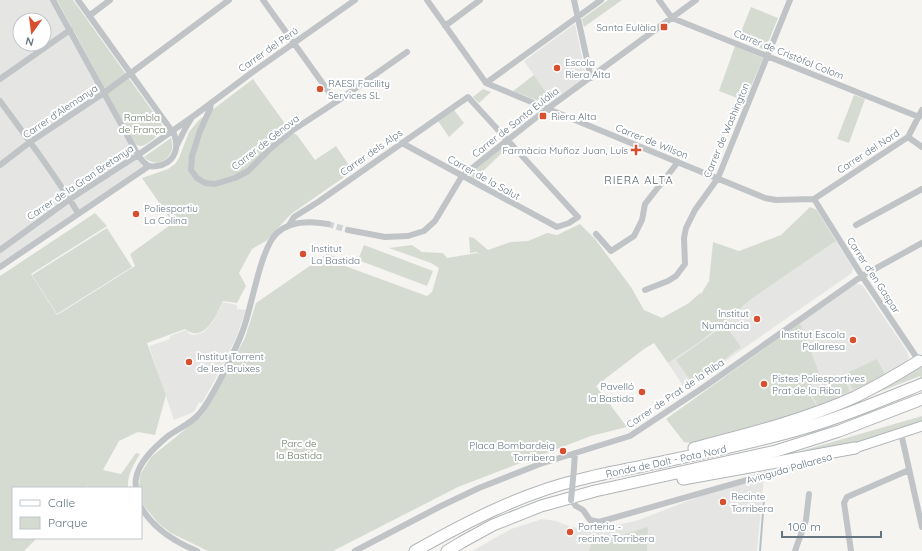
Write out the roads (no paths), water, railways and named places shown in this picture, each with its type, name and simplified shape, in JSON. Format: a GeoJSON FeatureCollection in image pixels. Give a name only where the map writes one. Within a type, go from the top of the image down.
{"type":"FeatureCollection","features":[{"type":"Feature","properties":{"kind":"highway"},"geometry":{"type":"LineString","coordinates":[[578,480],[649,458],[732,438],[828,408],[874,387],[920,360]]}},
{"type":"Feature","properties":{"kind":"highway","name":"Ronda de Dalt - Pota Nord"},"geometry":{"type":"LineString","coordinates":[[415,551],[458,528],[530,495],[578,480],[731,448],[795,431],[852,412],[922,384]]}},
{"type":"Feature","properties":{"kind":"highway","name":"Ronda de Dalt - Pota Nord"},"geometry":{"type":"LineString","coordinates":[[446,551],[493,525],[541,506],[776,450],[839,431],[922,399]]}},
{"type":"Feature","properties":{"kind":"highway"},"geometry":{"type":"LineString","coordinates":[[574,498],[855,448]]}},
{"type":"Feature","properties":{"kind":"street"},"geometry":{"type":"LineString","coordinates":[[53,0],[138,155],[142,161],[149,166]]}},
{"type":"Feature","properties":{"kind":"street"},"geometry":{"type":"LineString","coordinates":[[0,267],[149,166],[158,166],[166,163],[172,158],[176,148],[172,130],[78,0]]}},
{"type":"Feature","properties":{"kind":"street"},"geometry":{"type":"LineString","coordinates":[[89,16],[110,0]]}},
{"type":"Feature","properties":{"kind":"street","name":"Carrer d'Alemanya"},"geometry":{"type":"LineString","coordinates":[[0,165],[30,142],[104,93],[229,0]]}},
{"type":"Feature","properties":{"kind":"street"},"geometry":{"type":"LineString","coordinates":[[263,0],[336,102]]}},
{"type":"Feature","properties":{"kind":"street","name":"Carrer del Perú"},"geometry":{"type":"LineString","coordinates":[[172,130],[355,0]]}},
{"type":"Feature","properties":{"kind":"street"},"geometry":{"type":"LineString","coordinates":[[427,0],[486,83],[601,0]]}},
{"type":"Feature","properties":{"kind":"street"},"geometry":{"type":"LineString","coordinates":[[445,26],[480,0]]}},
{"type":"Feature","properties":{"kind":"street"},"geometry":{"type":"LineString","coordinates":[[574,0],[591,78]]}},
{"type":"Feature","properties":{"kind":"street"},"geometry":{"type":"LineString","coordinates":[[659,0],[672,18]]}},
{"type":"Feature","properties":{"kind":"street","name":"Carrer de Santa Eulália"},"geometry":{"type":"LineString","coordinates":[[348,230],[385,237],[408,236],[424,231],[435,221],[462,176],[547,109],[696,0]]}},
{"type":"Feature","properties":{"kind":"street","name":"Carrer de Washington"},"geometry":{"type":"LineString","coordinates":[[645,290],[668,281],[676,276],[685,264],[684,238],[686,228],[695,210],[718,178],[790,0]]}},
{"type":"Feature","properties":{"kind":"street","name":"Carrer de Cristòfol Colom"},"geometry":{"type":"LineString","coordinates":[[672,18],[919,116]]}},
{"type":"Feature","properties":{"kind":"street"},"geometry":{"type":"LineString","coordinates":[[0,79],[70,30]]}},
{"type":"Feature","properties":{"kind":"street","name":"Carrer de Gènova"},"geometry":{"type":"LineString","coordinates":[[211,103],[192,156],[191,170],[197,178],[205,183],[215,184],[235,178],[248,171],[270,148],[294,130],[407,52]]}},
{"type":"Feature","properties":{"kind":"street","name":"Carrer de Wilson"},"geometry":{"type":"LineString","coordinates":[[486,83],[765,198],[776,200],[814,199]]}},
{"type":"Feature","properties":{"kind":"street","name":"Carrer dels Alps"},"geometry":{"type":"LineString","coordinates":[[289,225],[294,217],[318,202],[468,97],[507,140]]}},
{"type":"Feature","properties":{"kind":"street"},"geometry":{"type":"LineString","coordinates":[[0,101],[70,199],[78,213]]}},
{"type":"Feature","properties":{"kind":"street","name":"Carrer del Nord"},"geometry":{"type":"LineString","coordinates":[[814,199],[908,137],[922,110]]}},
{"type":"Feature","properties":{"kind":"street","name":"Carrer del Perú"},"geometry":{"type":"LineString","coordinates":[[176,148],[186,127],[194,115]]}},
{"type":"Feature","properties":{"kind":"street","name":"Carrer de la Gran Bretanya"},"geometry":{"type":"LineString","coordinates":[[0,250],[70,199],[138,155],[172,130]]}},
{"type":"Feature","properties":{"kind":"street"},"geometry":{"type":"LineString","coordinates":[[908,137],[922,147]]}},
{"type":"Feature","properties":{"kind":"street","name":"Carrer de la Salut"},"geometry":{"type":"LineString","coordinates":[[402,142],[557,227],[569,223],[578,217],[507,140]]}},
{"type":"Feature","properties":{"kind":"street"},"geometry":{"type":"LineString","coordinates":[[596,234],[611,251],[634,236],[642,220],[645,204],[678,162]]}},
{"type":"Feature","properties":{"kind":"street"},"geometry":{"type":"LineString","coordinates":[[856,225],[922,188]]}},
{"type":"Feature","properties":{"kind":"street","name":"Carrer d'en Gaspar"},"geometry":{"type":"LineString","coordinates":[[814,199],[862,276],[920,360]]}},
{"type":"Feature","properties":{"kind":"street"},"geometry":{"type":"LineString","coordinates":[[136,487],[136,479],[141,466],[151,452],[168,436],[187,425],[200,413],[219,381],[244,328],[264,255],[270,241],[276,233],[289,225],[313,221],[328,224]]}},
{"type":"Feature","properties":{"kind":"street","name":"Carrer de Prat de la Riba"},"geometry":{"type":"LineString","coordinates":[[355,551],[441,506],[526,468],[630,436],[704,387],[862,276],[922,243]]}},
{"type":"Feature","properties":{"kind":"street","name":"Avinguda Pallaresa"},"geometry":{"type":"LineString","coordinates":[[574,498],[576,506],[583,510],[590,520],[599,522],[771,474],[922,426]]}},
{"type":"Feature","properties":{"kind":"street"},"geometry":{"type":"LineString","coordinates":[[901,433],[922,526]]}},
{"type":"Feature","properties":{"kind":"street"},"geometry":{"type":"LineString","coordinates":[[574,498],[575,453]]}},
{"type":"Feature","properties":{"kind":"street"},"geometry":{"type":"LineString","coordinates":[[851,551],[844,503],[847,496],[909,470]]}},
{"type":"Feature","properties":{"kind":"street"},"geometry":{"type":"LineString","coordinates":[[795,551],[806,520],[809,494]]}},
{"type":"Feature","properties":{"kind":"street"},"geometry":{"type":"LineString","coordinates":[[142,509],[160,530],[196,551]]}},
{"type":"Feature","properties":{"kind":"waterway"},"geometry":{"type":"LineString","coordinates":[[760,551],[764,499]]}},
{"type":"Feature","properties":{"kind":"tunnel"},"geometry":{"type":"LineString","coordinates":[[328,224],[348,230]]}},
{"type":"Feature","properties":{"kind":"place","name":"Santa Eulàlia"},"geometry":{"type":"Point","coordinates":[664,27]}},
{"type":"Feature","properties":{"kind":"place","name":"Escola Riera Alta"},"geometry":{"type":"Point","coordinates":[557,68]}},
{"type":"Feature","properties":{"kind":"place","name":"RAESI Facility Services SL"},"geometry":{"type":"Point","coordinates":[320,89]}},
{"type":"Feature","properties":{"kind":"place","name":"Riera Alta"},"geometry":{"type":"Point","coordinates":[543,116]}},
{"type":"Feature","properties":{"kind":"place","name":"Farmàcia Muñoz Juan, Luís"},"geometry":{"type":"Point","coordinates":[636,150]}},
{"type":"Feature","properties":{"kind":"place","name":"Poliesportiu La Colina"},"geometry":{"type":"Point","coordinates":[136,214]}},
{"type":"Feature","properties":{"kind":"place","name":"Institut La Bastida"},"geometry":{"type":"Point","coordinates":[303,254]}},
{"type":"Feature","properties":{"kind":"place","name":"Institut Numància"},"geometry":{"type":"Point","coordinates":[757,319]}},
{"type":"Feature","properties":{"kind":"place","name":"Institut Escola Pallaresa"},"geometry":{"type":"Point","coordinates":[853,340]}},
{"type":"Feature","properties":{"kind":"place","name":"Institut Torrent de les Bruixes"},"geometry":{"type":"Point","coordinates":[189,362]}},
{"type":"Feature","properties":{"kind":"place","name":"Pistes Poliesportives Prat de la Riba"},"geometry":{"type":"Point","coordinates":[764,384]}},
{"type":"Feature","properties":{"kind":"place","name":"Pavelló la Bastida"},"geometry":{"type":"Point","coordinates":[642,392]}},
{"type":"Feature","properties":{"kind":"place","name":"Placa Bombardeig Torribera"},"geometry":{"type":"Point","coordinates":[563,451]}},
{"type":"Feature","properties":{"kind":"place","name":"Recinte Torribera"},"geometry":{"type":"Point","coordinates":[723,502]}},
{"type":"Feature","properties":{"kind":"place","name":"Porteria - recinte Torribera"},"geometry":{"type":"Point","coordinates":[570,532]}},
{"type":"Feature","properties":{"kind":"district","name":"RIERA ALTA"},"geometry":{"type":"Point","coordinates":[639,180]}},
{"type":"Feature","properties":{"kind":"park label","name":"Rambla de França"},"geometry":{"type":"Point","coordinates":[142,122]}},
{"type":"Feature","properties":{"kind":"park label","name":"Parc de la Bastida"},"geometry":{"type":"Point","coordinates":[299,448]}}]}
